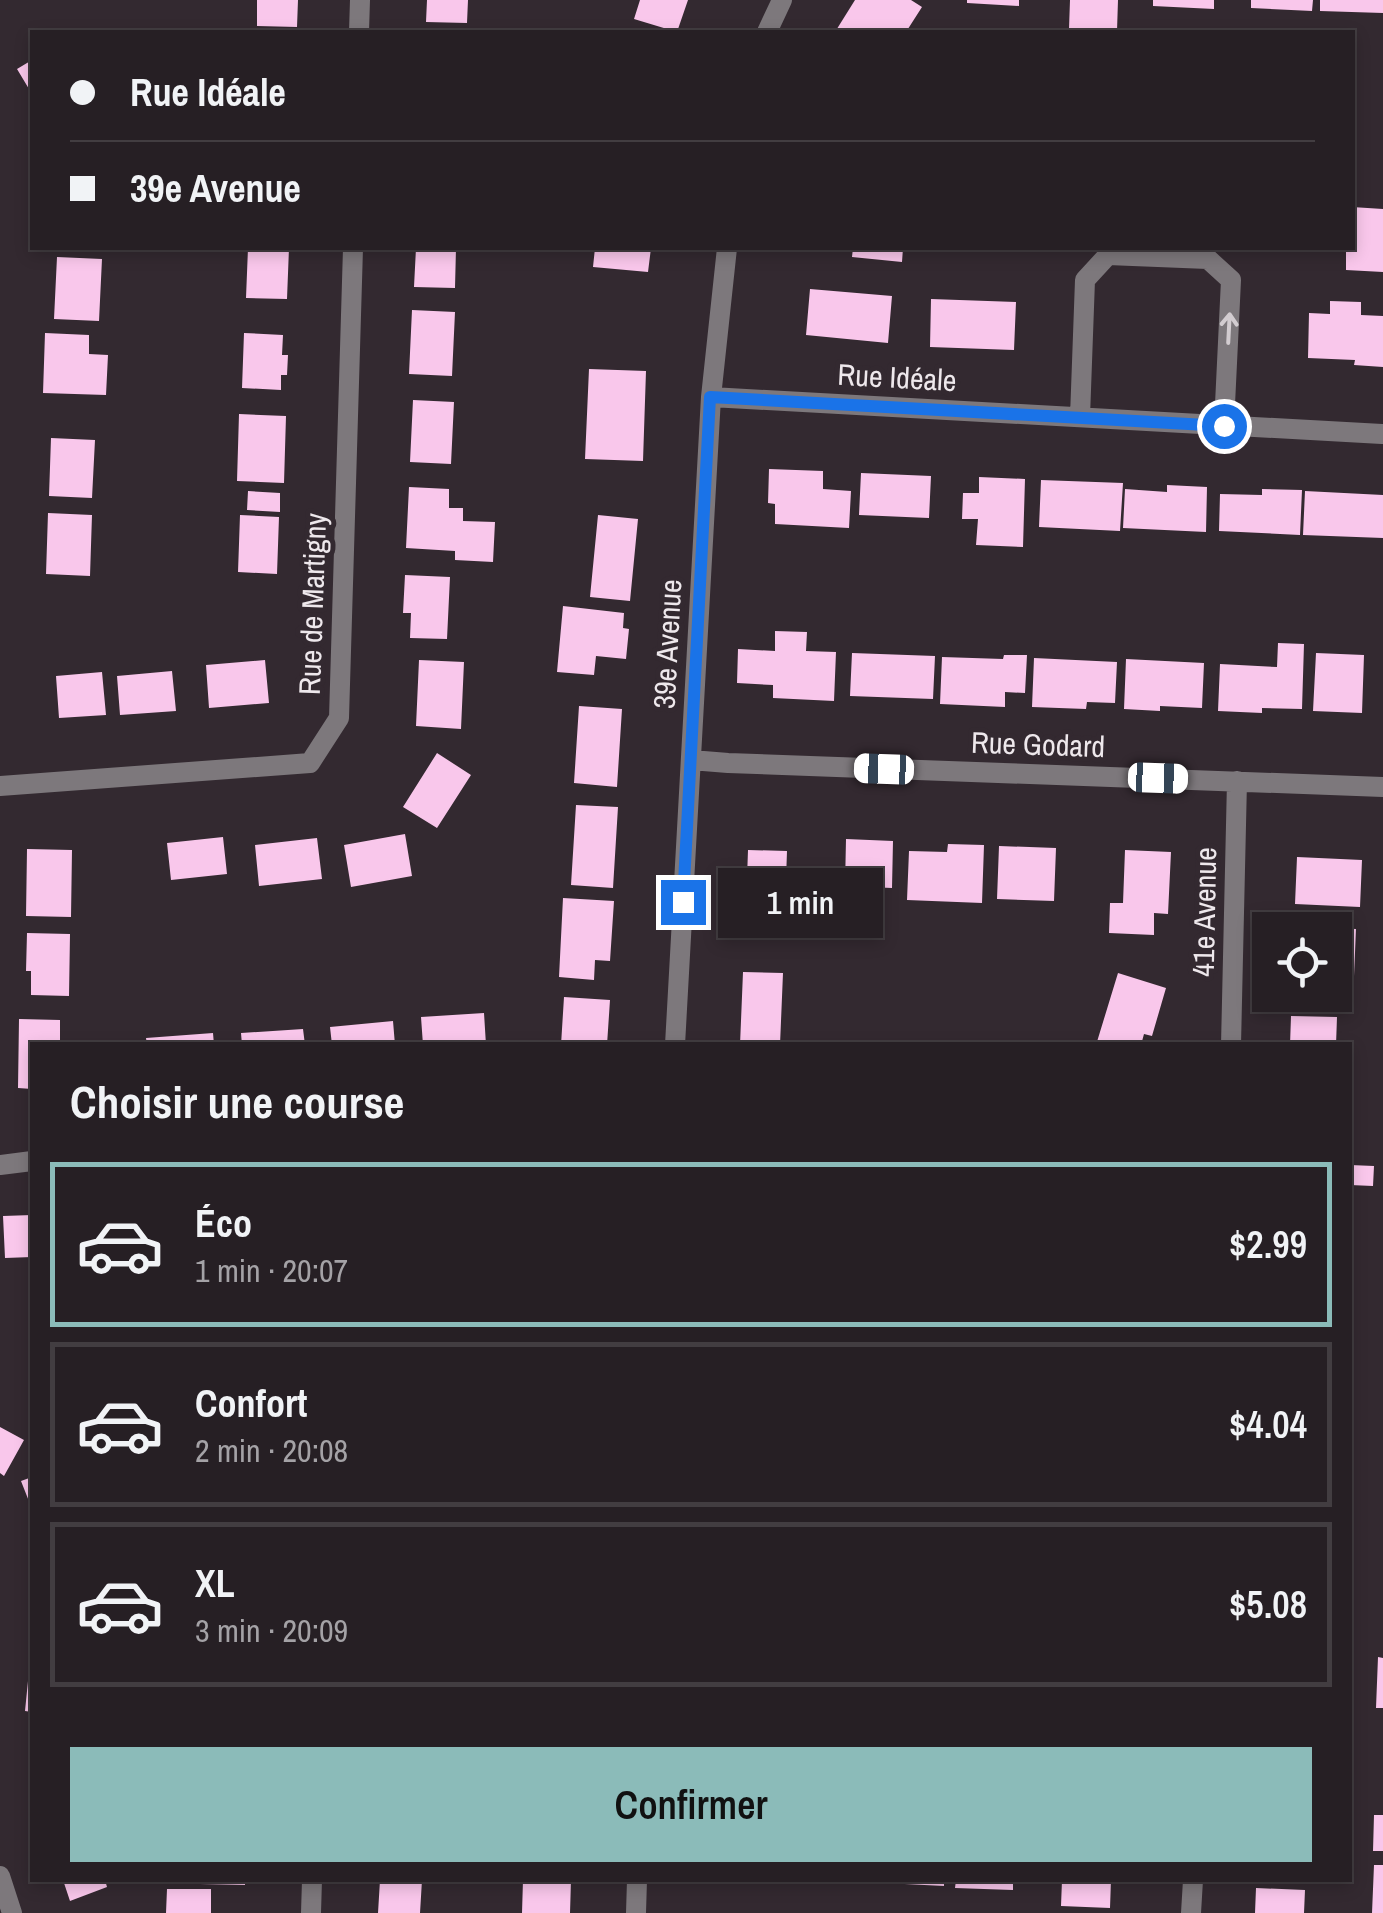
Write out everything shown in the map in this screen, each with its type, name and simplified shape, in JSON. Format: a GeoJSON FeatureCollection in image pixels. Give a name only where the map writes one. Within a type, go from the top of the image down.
{"type":"FeatureCollection","features":[{"type":"Feature","properties":{"kind":"street"},"geometry":{"type":"LineString","coordinates":[[359,30],[360,0]]}},
{"type":"Feature","properties":{"kind":"street"},"geometry":{"type":"LineString","coordinates":[[768,30],[782,0]]}},
{"type":"Feature","properties":{"kind":"street","name":"Rue de Martigny"},"geometry":{"type":"LineString","coordinates":[[0,786],[310,763],[339,718],[352,250]]}},
{"type":"Feature","properties":{"kind":"street","name":"39e Avenue"},"geometry":{"type":"LineString","coordinates":[[675,1042],[710,397],[728,250]]}},
{"type":"Feature","properties":{"kind":"street"},"geometry":{"type":"LineString","coordinates":[[1080,417],[1085,280],[1108,255],[1208,258],[1232,280],[1224,426]]}},
{"type":"Feature","properties":{"kind":"street","name":"Rue Idéale"},"geometry":{"type":"LineString","coordinates":[[710,397],[1382,434]]}},
{"type":"Feature","properties":{"kind":"street","name":"Rue Godard"},"geometry":{"type":"LineString","coordinates":[[691,760],[1383,787]]}},
{"type":"Feature","properties":{"kind":"street","name":"41e Avenue"},"geometry":{"type":"LineString","coordinates":[[1231,1042],[1237,781]]}},
{"type":"Feature","properties":{"kind":"street"},"geometry":{"type":"LineString","coordinates":[[0,1164],[30,1162]]}},
{"type":"Feature","properties":{"kind":"street"},"geometry":{"type":"LineString","coordinates":[[0,1876],[12,1913]]}},
{"type":"Feature","properties":{"kind":"street"},"geometry":{"type":"LineString","coordinates":[[311,1913],[312,1882]]}},
{"type":"Feature","properties":{"kind":"street"},"geometry":{"type":"LineString","coordinates":[[636,1913],[637,1882]]}},
{"type":"Feature","properties":{"kind":"street"},"geometry":{"type":"LineString","coordinates":[[1191,1913],[1193,1882]]}},
{"type":"Feature","properties":{"kind":"building"},"geometry":{"type":"Polygon","coordinates":[[[257,0],[298,0],[297,27],[257,26],[257,0]]]}},
{"type":"Feature","properties":{"kind":"building"},"geometry":{"type":"Polygon","coordinates":[[[427,0],[468,0],[467,23],[426,22],[427,0]]]}},
{"type":"Feature","properties":{"kind":"building"},"geometry":{"type":"Polygon","coordinates":[[[640,0],[688,0],[678,30],[634,19],[640,0]]]}},
{"type":"Feature","properties":{"kind":"building"},"geometry":{"type":"Polygon","coordinates":[[[855,0],[911,0],[922,7],[907,30],[836,30],[855,0]]]}},
{"type":"Feature","properties":{"kind":"building"},"geometry":{"type":"Polygon","coordinates":[[[1019,0],[1019,6],[967,3],[1019,0]]]}},
{"type":"Feature","properties":{"kind":"building"},"geometry":{"type":"Polygon","coordinates":[[[1070,0],[1118,0],[1117,30],[1069,29],[1070,0]]]}},
{"type":"Feature","properties":{"kind":"building"},"geometry":{"type":"Polygon","coordinates":[[[1153,0],[1214,0],[1214,9],[1153,6],[1153,0]]]}},
{"type":"Feature","properties":{"kind":"building"},"geometry":{"type":"Polygon","coordinates":[[[1251,0],[1313,0],[1312,11],[1251,8],[1251,0]]]}},
{"type":"Feature","properties":{"kind":"building"},"geometry":{"type":"Polygon","coordinates":[[[1320,0],[1383,0],[1383,13],[1320,11],[1320,0]]]}},
{"type":"Feature","properties":{"kind":"building"},"geometry":{"type":"Polygon","coordinates":[[[30,61],[30,91],[17,69],[30,61]]]}},
{"type":"Feature","properties":{"kind":"building"},"geometry":{"type":"Polygon","coordinates":[[[1355,207],[1383,209],[1383,272],[1346,270],[1346,250],[1355,250],[1355,207]]]}},
{"type":"Feature","properties":{"kind":"building"},"geometry":{"type":"Polygon","coordinates":[[[248,250],[289,250],[287,299],[246,298],[248,250]]]}},
{"type":"Feature","properties":{"kind":"building"},"geometry":{"type":"Polygon","coordinates":[[[416,250],[456,250],[455,288],[414,287],[416,250]]]}},
{"type":"Feature","properties":{"kind":"building"},"geometry":{"type":"Polygon","coordinates":[[[595,250],[651,250],[648,272],[593,267],[595,250]]]}},
{"type":"Feature","properties":{"kind":"building"},"geometry":{"type":"Polygon","coordinates":[[[853,250],[903,250],[902,262],[852,257],[853,250]]]}},
{"type":"Feature","properties":{"kind":"building"},"geometry":{"type":"Polygon","coordinates":[[[57,257],[102,259],[99,321],[54,319],[57,257]]]}},
{"type":"Feature","properties":{"kind":"building"},"geometry":{"type":"Polygon","coordinates":[[[810,289],[892,296],[888,343],[806,335],[810,289]]]}},
{"type":"Feature","properties":{"kind":"building"},"geometry":{"type":"Polygon","coordinates":[[[931,299],[1016,302],[1014,350],[930,347],[931,299]]]}},
{"type":"Feature","properties":{"kind":"building"},"geometry":{"type":"Polygon","coordinates":[[[1330,301],[1361,302],[1361,315],[1383,316],[1383,367],[1354,365],[1355,360],[1308,358],[1309,313],[1330,314],[1330,301]]]}},
{"type":"Feature","properties":{"kind":"building"},"geometry":{"type":"Polygon","coordinates":[[[412,310],[455,312],[452,376],[409,374],[412,310]]]}},
{"type":"Feature","properties":{"kind":"building"},"geometry":{"type":"Polygon","coordinates":[[[45,333],[89,335],[89,354],[108,355],[106,395],[43,393],[45,333]]]}},
{"type":"Feature","properties":{"kind":"building"},"geometry":{"type":"Polygon","coordinates":[[[244,333],[283,335],[282,355],[288,355],[281,390],[242,388],[244,333]]]}},
{"type":"Feature","properties":{"kind":"building"},"geometry":{"type":"Polygon","coordinates":[[[589,369],[646,371],[643,461],[585,459],[589,369]]]}},
{"type":"Feature","properties":{"kind":"building"},"geometry":{"type":"Polygon","coordinates":[[[413,400],[454,402],[451,464],[410,462],[413,400]]]}},
{"type":"Feature","properties":{"kind":"building"},"geometry":{"type":"Polygon","coordinates":[[[239,414],[286,416],[284,483],[237,481],[239,414]]]}},
{"type":"Feature","properties":{"kind":"building"},"geometry":{"type":"Polygon","coordinates":[[[51,438],[95,440],[92,498],[49,496],[51,438]]]}},
{"type":"Feature","properties":{"kind":"building"},"geometry":{"type":"Polygon","coordinates":[[[769,469],[823,471],[823,489],[851,491],[849,528],[775,524],[775,504],[768,503],[769,469]]]}},
{"type":"Feature","properties":{"kind":"building"},"geometry":{"type":"Polygon","coordinates":[[[861,473],[931,476],[929,518],[859,515],[861,473]]]}},
{"type":"Feature","properties":{"kind":"building"},"geometry":{"type":"Polygon","coordinates":[[[979,477],[1025,479],[1023,547],[976,545],[978,519],[962,519],[963,493],[979,493],[979,477]]]}},
{"type":"Feature","properties":{"kind":"building"},"geometry":{"type":"Polygon","coordinates":[[[1041,480],[1123,483],[1120,531],[1039,527],[1041,480]]]}},
{"type":"Feature","properties":{"kind":"building"},"geometry":{"type":"Polygon","coordinates":[[[1167,485],[1207,487],[1206,532],[1123,528],[1125,489],[1167,492],[1167,485]]]}},
{"type":"Feature","properties":{"kind":"building"},"geometry":{"type":"Polygon","coordinates":[[[409,487],[449,489],[449,508],[463,508],[463,521],[495,522],[493,562],[455,560],[455,551],[406,548],[409,487]]]}},
{"type":"Feature","properties":{"kind":"building"},"geometry":{"type":"Polygon","coordinates":[[[1262,489],[1302,490],[1300,535],[1219,531],[1220,494],[1262,495],[1262,489]]]}},
{"type":"Feature","properties":{"kind":"building"},"geometry":{"type":"Polygon","coordinates":[[[248,491],[280,493],[280,512],[247,510],[248,491]]]}},
{"type":"Feature","properties":{"kind":"building"},"geometry":{"type":"Polygon","coordinates":[[[1305,491],[1383,495],[1383,538],[1303,535],[1305,491]]]}},
{"type":"Feature","properties":{"kind":"building"},"geometry":{"type":"Polygon","coordinates":[[[48,513],[92,515],[90,576],[46,574],[48,513]]]}},
{"type":"Feature","properties":{"kind":"building"},"geometry":{"type":"Polygon","coordinates":[[[240,515],[279,517],[277,574],[238,572],[240,515]]]}},
{"type":"Feature","properties":{"kind":"building"},"geometry":{"type":"Polygon","coordinates":[[[598,515],[638,519],[630,601],[590,597],[598,515]]]}},
{"type":"Feature","properties":{"kind":"building"},"geometry":{"type":"Polygon","coordinates":[[[405,575],[450,577],[447,639],[410,638],[411,613],[403,613],[405,575]]]}},
{"type":"Feature","properties":{"kind":"building"},"geometry":{"type":"Polygon","coordinates":[[[563,606],[624,613],[623,628],[629,629],[626,659],[596,656],[594,675],[557,672],[563,606]]]}},
{"type":"Feature","properties":{"kind":"building"},"geometry":{"type":"Polygon","coordinates":[[[775,631],[807,632],[806,651],[836,652],[834,701],[773,698],[773,685],[737,683],[738,649],[775,651],[775,631]]]}},
{"type":"Feature","properties":{"kind":"building"},"geometry":{"type":"Polygon","coordinates":[[[1278,643],[1304,644],[1302,709],[1262,708],[1262,713],[1218,711],[1220,664],[1277,667],[1278,643]]]}},
{"type":"Feature","properties":{"kind":"building"},"geometry":{"type":"Polygon","coordinates":[[[852,653],[935,656],[933,699],[850,696],[852,653]]]}},
{"type":"Feature","properties":{"kind":"building"},"geometry":{"type":"Polygon","coordinates":[[[1316,653],[1364,655],[1362,713],[1313,711],[1316,653]]]}},
{"type":"Feature","properties":{"kind":"building"},"geometry":{"type":"Polygon","coordinates":[[[1004,655],[1027,655],[1025,693],[1005,692],[1005,707],[940,704],[942,657],[1003,659],[1004,655]]]}},
{"type":"Feature","properties":{"kind":"building"},"geometry":{"type":"Polygon","coordinates":[[[1034,658],[1117,662],[1115,703],[1087,702],[1086,709],[1032,707],[1034,658]]]}},
{"type":"Feature","properties":{"kind":"building"},"geometry":{"type":"Polygon","coordinates":[[[1126,659],[1204,663],[1202,708],[1124,709],[1126,659]]]}},
{"type":"Feature","properties":{"kind":"building"},"geometry":{"type":"Polygon","coordinates":[[[265,660],[269,703],[209,708],[206,665],[265,660]]]}},
{"type":"Feature","properties":{"kind":"building"},"geometry":{"type":"Polygon","coordinates":[[[419,660],[464,662],[461,729],[416,726],[419,660]]]}},
{"type":"Feature","properties":{"kind":"building"},"geometry":{"type":"Polygon","coordinates":[[[172,671],[176,711],[120,715],[117,676],[172,671]]]}},
{"type":"Feature","properties":{"kind":"building"},"geometry":{"type":"Polygon","coordinates":[[[102,672],[106,715],[59,718],[56,676],[102,672]]]}},
{"type":"Feature","properties":{"kind":"building"},"geometry":{"type":"Polygon","coordinates":[[[579,706],[622,709],[617,787],[574,783],[579,706]]]}},
{"type":"Feature","properties":{"kind":"building"},"geometry":{"type":"Polygon","coordinates":[[[437,753],[471,775],[437,828],[403,807],[437,753]]]}},
{"type":"Feature","properties":{"kind":"building"},"geometry":{"type":"Polygon","coordinates":[[[576,805],[618,807],[613,888],[571,885],[576,805]]]}},
{"type":"Feature","properties":{"kind":"building"},"geometry":{"type":"Polygon","coordinates":[[[405,834],[412,876],[351,887],[344,845],[405,834]]]}},
{"type":"Feature","properties":{"kind":"building"},"geometry":{"type":"Polygon","coordinates":[[[223,837],[227,874],[171,880],[167,843],[223,837]]]}},
{"type":"Feature","properties":{"kind":"building"},"geometry":{"type":"Polygon","coordinates":[[[317,838],[322,879],[259,886],[255,845],[317,838]]]}},
{"type":"Feature","properties":{"kind":"building"},"geometry":{"type":"Polygon","coordinates":[[[846,839],[893,841],[892,888],[845,886],[846,839]]]}},
{"type":"Feature","properties":{"kind":"building"},"geometry":{"type":"Polygon","coordinates":[[[948,844],[984,845],[982,903],[907,900],[909,851],[947,852],[948,844]]]}},
{"type":"Feature","properties":{"kind":"building"},"geometry":{"type":"Polygon","coordinates":[[[999,846],[1056,848],[1054,901],[997,899],[999,846]]]}},
{"type":"Feature","properties":{"kind":"building"},"geometry":{"type":"Polygon","coordinates":[[[27,849],[72,850],[71,917],[26,916],[27,849]]]}},
{"type":"Feature","properties":{"kind":"building"},"geometry":{"type":"Polygon","coordinates":[[[748,850],[787,851],[785,909],[746,907],[748,850]]]}},
{"type":"Feature","properties":{"kind":"building"},"geometry":{"type":"Polygon","coordinates":[[[1125,850],[1171,852],[1168,914],[1154,913],[1154,935],[1109,933],[1110,903],[1123,903],[1125,850]]]}},
{"type":"Feature","properties":{"kind":"building"},"geometry":{"type":"Polygon","coordinates":[[[1297,857],[1362,860],[1360,907],[1295,904],[1297,857]]]}},
{"type":"Feature","properties":{"kind":"building"},"geometry":{"type":"Polygon","coordinates":[[[563,898],[614,901],[610,961],[595,960],[594,980],[559,977],[563,898]]]}},
{"type":"Feature","properties":{"kind":"building"},"geometry":{"type":"Polygon","coordinates":[[[1352,929],[1356,929],[1352,976],[1352,929]]]}},
{"type":"Feature","properties":{"kind":"building"},"geometry":{"type":"Polygon","coordinates":[[[27,933],[70,934],[69,996],[31,995],[31,971],[26,971],[27,933]]]}},
{"type":"Feature","properties":{"kind":"building"},"geometry":{"type":"Polygon","coordinates":[[[743,972],[783,973],[780,1042],[740,1042],[743,972]]]}},
{"type":"Feature","properties":{"kind":"building"},"geometry":{"type":"Polygon","coordinates":[[[1118,973],[1166,988],[1152,1036],[1144,1034],[1142,1042],[1097,1042],[1118,973]]]}},
{"type":"Feature","properties":{"kind":"building"},"geometry":{"type":"Polygon","coordinates":[[[564,997],[610,1000],[607,1042],[561,1042],[564,997]]]}},
{"type":"Feature","properties":{"kind":"building"},"geometry":{"type":"Polygon","coordinates":[[[484,1013],[486,1042],[423,1042],[421,1017],[484,1013]]]}},
{"type":"Feature","properties":{"kind":"building"},"geometry":{"type":"Polygon","coordinates":[[[1291,1016],[1337,1017],[1336,1042],[1290,1042],[1291,1016]]]}},
{"type":"Feature","properties":{"kind":"building"},"geometry":{"type":"Polygon","coordinates":[[[19,1019],[60,1020],[60,1042],[30,1042],[30,1089],[18,1088],[19,1019]]]}},
{"type":"Feature","properties":{"kind":"building"},"geometry":{"type":"Polygon","coordinates":[[[393,1021],[395,1042],[332,1042],[330,1027],[393,1021]]]}},
{"type":"Feature","properties":{"kind":"building"},"geometry":{"type":"Polygon","coordinates":[[[303,1029],[305,1042],[242,1042],[241,1033],[303,1029]]]}},
{"type":"Feature","properties":{"kind":"building"},"geometry":{"type":"Polygon","coordinates":[[[213,1033],[214,1042],[147,1042],[146,1038],[213,1033]]]}},
{"type":"Feature","properties":{"kind":"building"},"geometry":{"type":"Polygon","coordinates":[[[1352,1165],[1374,1166],[1373,1186],[1352,1185],[1352,1165]]]}},
{"type":"Feature","properties":{"kind":"building"},"geometry":{"type":"Polygon","coordinates":[[[30,1215],[30,1257],[5,1258],[3,1216],[30,1215]]]}},
{"type":"Feature","properties":{"kind":"building"},"geometry":{"type":"Polygon","coordinates":[[[0,1427],[24,1440],[4,1476],[0,1473],[0,1427]]]}},
{"type":"Feature","properties":{"kind":"building"},"geometry":{"type":"Polygon","coordinates":[[[30,1478],[30,1504],[21,1481],[30,1478]]]}},
{"type":"Feature","properties":{"kind":"building"},"geometry":{"type":"Polygon","coordinates":[[[1378,1657],[1383,1658],[1383,1708],[1376,1708],[1378,1657]]]}},
{"type":"Feature","properties":{"kind":"building"},"geometry":{"type":"Polygon","coordinates":[[[30,1661],[30,1712],[25,1711],[30,1661]]]}},
{"type":"Feature","properties":{"kind":"building"},"geometry":{"type":"Polygon","coordinates":[[[1374,1815],[1383,1815],[1383,1851],[1373,1851],[1374,1815]]]}},
{"type":"Feature","properties":{"kind":"building"},"geometry":{"type":"Polygon","coordinates":[[[1374,1865],[1383,1865],[1383,1913],[1372,1913],[1374,1865]]]}},
{"type":"Feature","properties":{"kind":"building"},"geometry":{"type":"Polygon","coordinates":[[[64,1882],[106,1882],[107,1887],[70,1901],[64,1882]]]}},
{"type":"Feature","properties":{"kind":"building"},"geometry":{"type":"Polygon","coordinates":[[[200,1882],[245,1882],[245,1885],[200,1882]]]}},
{"type":"Feature","properties":{"kind":"building"},"geometry":{"type":"Polygon","coordinates":[[[380,1882],[422,1882],[420,1913],[378,1913],[380,1882]]]}},
{"type":"Feature","properties":{"kind":"building"},"geometry":{"type":"Polygon","coordinates":[[[523,1882],[571,1882],[570,1913],[522,1913],[523,1882]]]}},
{"type":"Feature","properties":{"kind":"building"},"geometry":{"type":"Polygon","coordinates":[[[944,1882],[944,1886],[885,1883],[944,1882]]]}},
{"type":"Feature","properties":{"kind":"building"},"geometry":{"type":"Polygon","coordinates":[[[956,1882],[1013,1882],[1013,1890],[955,1888],[956,1882]]]}},
{"type":"Feature","properties":{"kind":"building"},"geometry":{"type":"Polygon","coordinates":[[[1062,1882],[1111,1882],[1110,1908],[1061,1906],[1062,1882]]]}},
{"type":"Feature","properties":{"kind":"building"},"geometry":{"type":"Polygon","coordinates":[[[1256,1888],[1305,1890],[1304,1913],[1255,1913],[1256,1888]]]}},
{"type":"Feature","properties":{"kind":"building"},"geometry":{"type":"Polygon","coordinates":[[[167,1889],[211,1889],[211,1913],[166,1913],[167,1889]]]}},
{"type":"Feature","properties":{"kind":"route"},"geometry":{"type":"LineString","coordinates":[[683,902],[710,397],[1224,426]]}}]}
